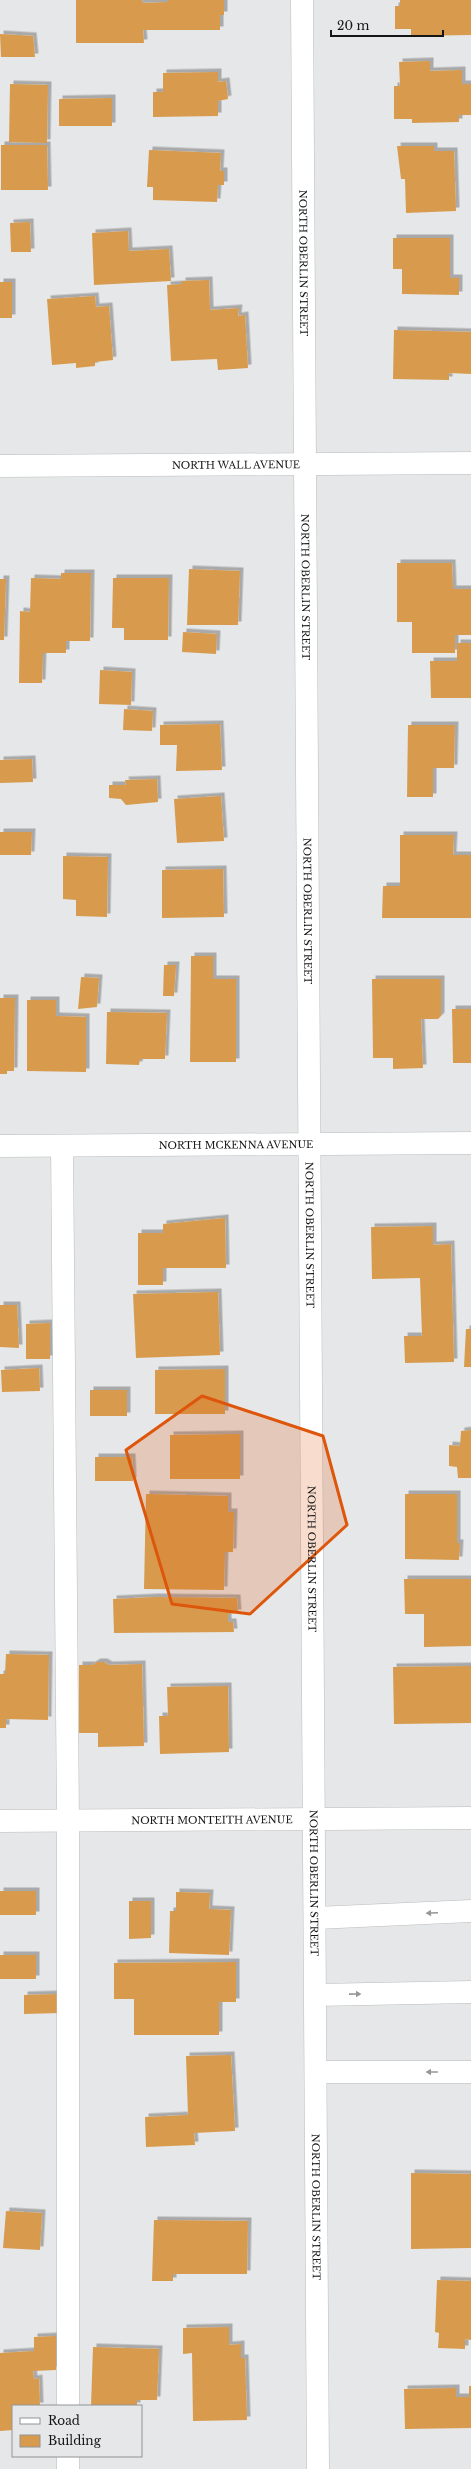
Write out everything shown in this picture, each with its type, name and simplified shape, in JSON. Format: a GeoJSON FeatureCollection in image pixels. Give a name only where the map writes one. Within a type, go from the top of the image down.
{"type":"FeatureCollection","features":[{"type":"Feature","properties":{"kind":"street","name":"NORTH OBERLIN STREET"},"geometry":{"type":"LineString","coordinates":[[302,0],[309,1144],[316,1918],[318,2469]]}},
{"type":"Feature","properties":{"kind":"street","name":"NORTH WALL AVENUE"},"geometry":{"type":"LineString","coordinates":[[0,466],[471,463]]}},
{"type":"Feature","properties":{"kind":"street","name":"NORTH MCKENNA AVENUE"},"geometry":{"type":"LineString","coordinates":[[0,1146],[471,1143]]}},
{"type":"Feature","properties":{"kind":"street"},"geometry":{"type":"LineString","coordinates":[[62,1146],[68,1820],[68,2405]]}},
{"type":"Feature","properties":{"kind":"street","name":"NORTH MONTEITH AVENUE"},"geometry":{"type":"LineString","coordinates":[[0,1821],[471,1818]]}},
{"type":"Feature","properties":{"kind":"street"},"geometry":{"type":"LineString","coordinates":[[316,1918],[471,1912]]}},
{"type":"Feature","properties":{"kind":"street"},"geometry":{"type":"LineString","coordinates":[[316,1995],[471,1992]]}},
{"type":"Feature","properties":{"kind":"street"},"geometry":{"type":"LineString","coordinates":[[316,2072],[471,2072]]}},
{"type":"Feature","properties":{"kind":"street"},"geometry":{"type":"LineString","coordinates":[[68,2457],[68,2469]]}},
{"type":"Feature","properties":{"kind":"highlighted area"},"geometry":{"type":"Polygon","coordinates":[[[202,1396],[323,1436],[347,1525],[250,1614],[172,1604],[126,1450],[202,1396]]]}},
{"type":"Feature","properties":{"kind":"building"},"geometry":{"type":"Polygon","coordinates":[[[76,0],[142,0],[143,3],[168,2],[168,0],[224,0],[224,15],[220,15],[220,30],[143,30],[144,43],[76,43],[76,0]]]}},
{"type":"Feature","properties":{"kind":"building"},"geometry":{"type":"Polygon","coordinates":[[[400,0],[471,0],[471,35],[411,36],[411,29],[395,29],[395,6],[400,6],[400,0]]]}},
{"type":"Feature","properties":{"kind":"building"},"geometry":{"type":"Polygon","coordinates":[[[0,34],[33,36],[35,57],[1,57],[0,34]]]}},
{"type":"Feature","properties":{"kind":"building"},"geometry":{"type":"Polygon","coordinates":[[[430,61],[430,71],[462,70],[462,84],[471,84],[471,115],[459,115],[459,122],[412,123],[412,119],[394,119],[394,86],[400,86],[399,62],[430,61]]]}},
{"type":"Feature","properties":{"kind":"building"},"geometry":{"type":"Polygon","coordinates":[[[218,72],[218,82],[226,81],[228,99],[218,101],[218,116],[153,117],[153,92],[163,92],[163,73],[218,72]]]}},
{"type":"Feature","properties":{"kind":"building"},"geometry":{"type":"Polygon","coordinates":[[[10,84],[48,85],[47,143],[9,142],[10,84]]]}},
{"type":"Feature","properties":{"kind":"building"},"geometry":{"type":"Polygon","coordinates":[[[112,98],[112,126],[59,126],[59,99],[112,98]]]}},
{"type":"Feature","properties":{"kind":"building"},"geometry":{"type":"Polygon","coordinates":[[[1,145],[47,145],[48,190],[1,190],[1,145]]]}},
{"type":"Feature","properties":{"kind":"building"},"geometry":{"type":"Polygon","coordinates":[[[397,146],[434,146],[434,151],[454,151],[456,211],[406,213],[405,179],[401,179],[397,146]]]}},
{"type":"Feature","properties":{"kind":"building"},"geometry":{"type":"Polygon","coordinates":[[[149,150],[221,153],[220,171],[224,171],[224,185],[218,185],[217,202],[153,200],[153,187],[147,187],[149,150]]]}},
{"type":"Feature","properties":{"kind":"building"},"geometry":{"type":"Polygon","coordinates":[[[30,222],[31,252],[11,252],[10,223],[30,222]]]}},
{"type":"Feature","properties":{"kind":"building"},"geometry":{"type":"Polygon","coordinates":[[[128,231],[129,251],[169,249],[171,281],[94,285],[92,233],[128,231]]]}},
{"type":"Feature","properties":{"kind":"building"},"geometry":{"type":"Polygon","coordinates":[[[393,238],[450,238],[450,278],[459,278],[459,295],[402,294],[402,269],[393,269],[393,238]]]}},
{"type":"Feature","properties":{"kind":"building"},"geometry":{"type":"Polygon","coordinates":[[[209,280],[210,310],[239,308],[238,316],[245,315],[248,368],[218,370],[217,359],[171,361],[167,285],[182,284],[182,281],[209,280]]]}},
{"type":"Feature","properties":{"kind":"building"},"geometry":{"type":"Polygon","coordinates":[[[0,282],[12,282],[12,318],[0,318],[0,282]]]}},
{"type":"Feature","properties":{"kind":"building"},"geometry":{"type":"Polygon","coordinates":[[[95,296],[96,307],[109,306],[113,360],[95,362],[95,366],[76,368],[76,363],[52,365],[47,299],[95,296]]]}},
{"type":"Feature","properties":{"kind":"building"},"geometry":{"type":"Polygon","coordinates":[[[394,330],[471,332],[471,374],[449,373],[449,380],[393,379],[394,330]]]}},
{"type":"Feature","properties":{"kind":"building"},"geometry":{"type":"Polygon","coordinates":[[[397,563],[452,563],[453,589],[471,589],[471,635],[455,635],[455,653],[412,653],[412,622],[397,622],[397,563]]]}},
{"type":"Feature","properties":{"kind":"building"},"geometry":{"type":"Polygon","coordinates":[[[189,569],[240,571],[238,625],[187,625],[189,569]]]}},
{"type":"Feature","properties":{"kind":"building"},"geometry":{"type":"Polygon","coordinates":[[[61,573],[91,573],[90,641],[66,641],[66,653],[43,653],[42,683],[19,683],[20,611],[30,612],[31,578],[61,579],[61,573]]]}},
{"type":"Feature","properties":{"kind":"building"},"geometry":{"type":"Polygon","coordinates":[[[113,578],[169,578],[168,640],[124,640],[124,628],[112,628],[113,578]]]}},
{"type":"Feature","properties":{"kind":"building"},"geometry":{"type":"Polygon","coordinates":[[[0,579],[6,579],[4,640],[0,640],[0,579]]]}},
{"type":"Feature","properties":{"kind":"building"},"geometry":{"type":"Polygon","coordinates":[[[183,632],[217,634],[216,654],[182,652],[183,632]]]}},
{"type":"Feature","properties":{"kind":"building"},"geometry":{"type":"Polygon","coordinates":[[[457,643],[471,643],[471,698],[431,698],[430,661],[457,661],[457,643]]]}},
{"type":"Feature","properties":{"kind":"building"},"geometry":{"type":"Polygon","coordinates":[[[100,670],[132,672],[131,705],[99,704],[100,670]]]}},
{"type":"Feature","properties":{"kind":"building"},"geometry":{"type":"Polygon","coordinates":[[[124,709],[153,711],[152,731],[123,730],[124,709]]]}},
{"type":"Feature","properties":{"kind":"building"},"geometry":{"type":"Polygon","coordinates":[[[220,724],[222,770],[176,771],[177,745],[160,745],[160,725],[220,724]]]}},
{"type":"Feature","properties":{"kind":"building"},"geometry":{"type":"Polygon","coordinates":[[[408,725],[455,725],[454,768],[433,768],[433,797],[407,797],[408,725]]]}},
{"type":"Feature","properties":{"kind":"building"},"geometry":{"type":"Polygon","coordinates":[[[32,759],[33,782],[0,783],[0,760],[32,759]]]}},
{"type":"Feature","properties":{"kind":"building"},"geometry":{"type":"Polygon","coordinates":[[[157,779],[158,802],[126,805],[121,799],[109,798],[109,785],[126,785],[125,780],[157,779]]]}},
{"type":"Feature","properties":{"kind":"building"},"geometry":{"type":"Polygon","coordinates":[[[221,796],[224,841],[177,843],[174,799],[221,796]]]}},
{"type":"Feature","properties":{"kind":"building"},"geometry":{"type":"Polygon","coordinates":[[[0,832],[32,832],[31,855],[0,855],[0,832]]]}},
{"type":"Feature","properties":{"kind":"building"},"geometry":{"type":"Polygon","coordinates":[[[400,835],[454,835],[453,855],[471,855],[471,918],[382,918],[383,886],[400,886],[400,835]]]}},
{"type":"Feature","properties":{"kind":"building"},"geometry":{"type":"Polygon","coordinates":[[[63,856],[108,857],[107,917],[76,916],[76,900],[63,899],[63,856]]]}},
{"type":"Feature","properties":{"kind":"building"},"geometry":{"type":"Polygon","coordinates":[[[223,869],[224,917],[162,918],[162,870],[223,869]]]}},
{"type":"Feature","properties":{"kind":"building"},"geometry":{"type":"Polygon","coordinates":[[[191,956],[213,956],[213,979],[236,979],[236,1062],[190,1062],[191,956]]]}},
{"type":"Feature","properties":{"kind":"building"},"geometry":{"type":"Polygon","coordinates":[[[164,965],[176,965],[174,996],[163,996],[164,965]]]}},
{"type":"Feature","properties":{"kind":"building"},"geometry":{"type":"Polygon","coordinates":[[[81,977],[99,978],[97,1007],[78,1009],[81,977]]]}},
{"type":"Feature","properties":{"kind":"building"},"geometry":{"type":"Polygon","coordinates":[[[372,979],[441,979],[441,1016],[438,1019],[421,1019],[423,1068],[393,1069],[393,1058],[373,1058],[372,979]]]}},
{"type":"Feature","properties":{"kind":"building"},"geometry":{"type":"Polygon","coordinates":[[[0,998],[15,998],[14,1071],[7,1071],[7,1074],[0,1074],[0,998]]]}},
{"type":"Feature","properties":{"kind":"building"},"geometry":{"type":"Polygon","coordinates":[[[27,1000],[56,1000],[56,1016],[86,1017],[86,1072],[27,1071],[27,1000]]]}},
{"type":"Feature","properties":{"kind":"building"},"geometry":{"type":"Polygon","coordinates":[[[452,1009],[471,1009],[471,1063],[453,1063],[452,1009]]]}},
{"type":"Feature","properties":{"kind":"building"},"geometry":{"type":"Polygon","coordinates":[[[107,1012],[167,1013],[165,1059],[140,1059],[139,1065],[106,1064],[107,1012]]]}},
{"type":"Feature","properties":{"kind":"building"},"geometry":{"type":"Polygon","coordinates":[[[225,1218],[226,1268],[163,1268],[163,1285],[138,1285],[138,1233],[163,1233],[163,1224],[225,1218]]]}},
{"type":"Feature","properties":{"kind":"building"},"geometry":{"type":"Polygon","coordinates":[[[433,1226],[433,1245],[451,1244],[454,1362],[405,1363],[404,1336],[422,1336],[420,1278],[372,1279],[371,1227],[433,1226]]]}},
{"type":"Feature","properties":{"kind":"building"},"geometry":{"type":"Polygon","coordinates":[[[218,1292],[220,1355],[136,1358],[133,1294],[218,1292]]]}},
{"type":"Feature","properties":{"kind":"building"},"geometry":{"type":"Polygon","coordinates":[[[0,1305],[17,1305],[19,1348],[0,1347],[0,1305]]]}},
{"type":"Feature","properties":{"kind":"building"},"geometry":{"type":"Polygon","coordinates":[[[50,1323],[50,1359],[26,1359],[26,1324],[50,1323]]]}},
{"type":"Feature","properties":{"kind":"building"},"geometry":{"type":"Polygon","coordinates":[[[466,1329],[471,1329],[471,1367],[464,1367],[466,1329]]]}},
{"type":"Feature","properties":{"kind":"building"},"geometry":{"type":"Polygon","coordinates":[[[39,1368],[40,1391],[2,1392],[1,1370],[39,1368]]]}},
{"type":"Feature","properties":{"kind":"building"},"geometry":{"type":"Polygon","coordinates":[[[225,1369],[225,1414],[155,1414],[155,1370],[225,1369]]]}},
{"type":"Feature","properties":{"kind":"building"},"geometry":{"type":"Polygon","coordinates":[[[90,1390],[127,1390],[127,1416],[90,1416],[90,1390]]]}},
{"type":"Feature","properties":{"kind":"building"},"geometry":{"type":"Polygon","coordinates":[[[471,1430],[471,1478],[458,1478],[457,1467],[449,1466],[449,1445],[460,1446],[461,1431],[471,1430]]]}},
{"type":"Feature","properties":{"kind":"building"},"geometry":{"type":"Polygon","coordinates":[[[240,1434],[240,1479],[170,1479],[170,1435],[240,1434]]]}},
{"type":"Feature","properties":{"kind":"building"},"geometry":{"type":"Polygon","coordinates":[[[95,1457],[132,1457],[133,1481],[95,1481],[95,1457]]]}},
{"type":"Feature","properties":{"kind":"building"},"geometry":{"type":"Polygon","coordinates":[[[146,1494],[228,1496],[228,1512],[234,1512],[233,1552],[225,1552],[224,1590],[144,1589],[146,1494]]]}},
{"type":"Feature","properties":{"kind":"building"},"geometry":{"type":"Polygon","coordinates":[[[405,1494],[457,1494],[457,1543],[460,1543],[459,1560],[405,1559],[405,1494]]]}},
{"type":"Feature","properties":{"kind":"building"},"geometry":{"type":"Polygon","coordinates":[[[404,1579],[471,1579],[471,1646],[424,1647],[424,1614],[405,1614],[404,1579]]]}},
{"type":"Feature","properties":{"kind":"building"},"geometry":{"type":"Polygon","coordinates":[[[155,1597],[237,1598],[238,1613],[228,1614],[228,1622],[233,1622],[234,1632],[114,1633],[113,1599],[155,1597]]]}},
{"type":"Feature","properties":{"kind":"building"},"geometry":{"type":"Polygon","coordinates":[[[6,1654],[49,1655],[48,1720],[6,1719],[6,1728],[0,1728],[0,1674],[5,1674],[6,1654]]]}},
{"type":"Feature","properties":{"kind":"building"},"geometry":{"type":"Polygon","coordinates":[[[97,1662],[104,1662],[109,1665],[142,1664],[144,1746],[98,1747],[98,1733],[79,1733],[79,1665],[92,1665],[97,1662]]]}},
{"type":"Feature","properties":{"kind":"building"},"geometry":{"type":"Polygon","coordinates":[[[471,1666],[471,1723],[394,1724],[393,1667],[471,1666]]]}},
{"type":"Feature","properties":{"kind":"building"},"geometry":{"type":"Polygon","coordinates":[[[228,1686],[229,1752],[160,1754],[159,1716],[168,1716],[167,1687],[228,1686]]]}},
{"type":"Feature","properties":{"kind":"building"},"geometry":{"type":"Polygon","coordinates":[[[0,1891],[36,1891],[36,1915],[0,1915],[0,1891]]]}},
{"type":"Feature","properties":{"kind":"building"},"geometry":{"type":"Polygon","coordinates":[[[176,1892],[210,1893],[209,1909],[231,1910],[229,1955],[169,1953],[170,1911],[176,1911],[176,1892]]]}},
{"type":"Feature","properties":{"kind":"building"},"geometry":{"type":"Polygon","coordinates":[[[129,1901],[151,1901],[151,1938],[129,1939],[129,1901]]]}},
{"type":"Feature","properties":{"kind":"building"},"geometry":{"type":"Polygon","coordinates":[[[0,1955],[36,1955],[36,1979],[0,1979],[0,1955]]]}},
{"type":"Feature","properties":{"kind":"building"},"geometry":{"type":"Polygon","coordinates":[[[236,1962],[236,2002],[219,2002],[219,2035],[134,2035],[134,1999],[114,1999],[114,1963],[236,1962]]]}},
{"type":"Feature","properties":{"kind":"building"},"geometry":{"type":"Polygon","coordinates":[[[59,1994],[60,2013],[24,2014],[24,1995],[59,1994]]]}},
{"type":"Feature","properties":{"kind":"building"},"geometry":{"type":"Polygon","coordinates":[[[231,2055],[235,2131],[194,2133],[195,2145],[146,2147],[145,2117],[188,2115],[186,2056],[231,2055]]]}},
{"type":"Feature","properties":{"kind":"building"},"geometry":{"type":"Polygon","coordinates":[[[411,2173],[471,2174],[471,2248],[411,2249],[411,2173]]]}},
{"type":"Feature","properties":{"kind":"building"},"geometry":{"type":"Polygon","coordinates":[[[6,2211],[42,2213],[40,2250],[3,2248],[6,2211]]]}},
{"type":"Feature","properties":{"kind":"building"},"geometry":{"type":"Polygon","coordinates":[[[154,2220],[248,2221],[247,2274],[173,2274],[173,2281],[152,2281],[154,2220]]]}},
{"type":"Feature","properties":{"kind":"building"},"geometry":{"type":"Polygon","coordinates":[[[437,2280],[471,2281],[471,2340],[465,2339],[465,2349],[438,2348],[439,2333],[435,2332],[437,2280]]]}},
{"type":"Feature","properties":{"kind":"building"},"geometry":{"type":"Polygon","coordinates":[[[229,2327],[229,2345],[241,2344],[241,2358],[245,2358],[247,2420],[193,2421],[192,2353],[183,2354],[183,2328],[229,2327]]]}},
{"type":"Feature","properties":{"kind":"building"},"geometry":{"type":"Polygon","coordinates":[[[56,2336],[56,2370],[33,2371],[34,2379],[39,2378],[40,2405],[12,2405],[12,2430],[0,2431],[0,2353],[34,2351],[34,2337],[56,2336]]]}},
{"type":"Feature","properties":{"kind":"building"},"geometry":{"type":"Polygon","coordinates":[[[93,2347],[159,2349],[157,2400],[137,2400],[137,2405],[91,2405],[93,2347]]]}},
{"type":"Feature","properties":{"kind":"building"},"geometry":{"type":"Polygon","coordinates":[[[469,2386],[471,2386],[471,2428],[405,2429],[404,2389],[456,2388],[456,2397],[469,2397],[469,2386]]]}}]}
